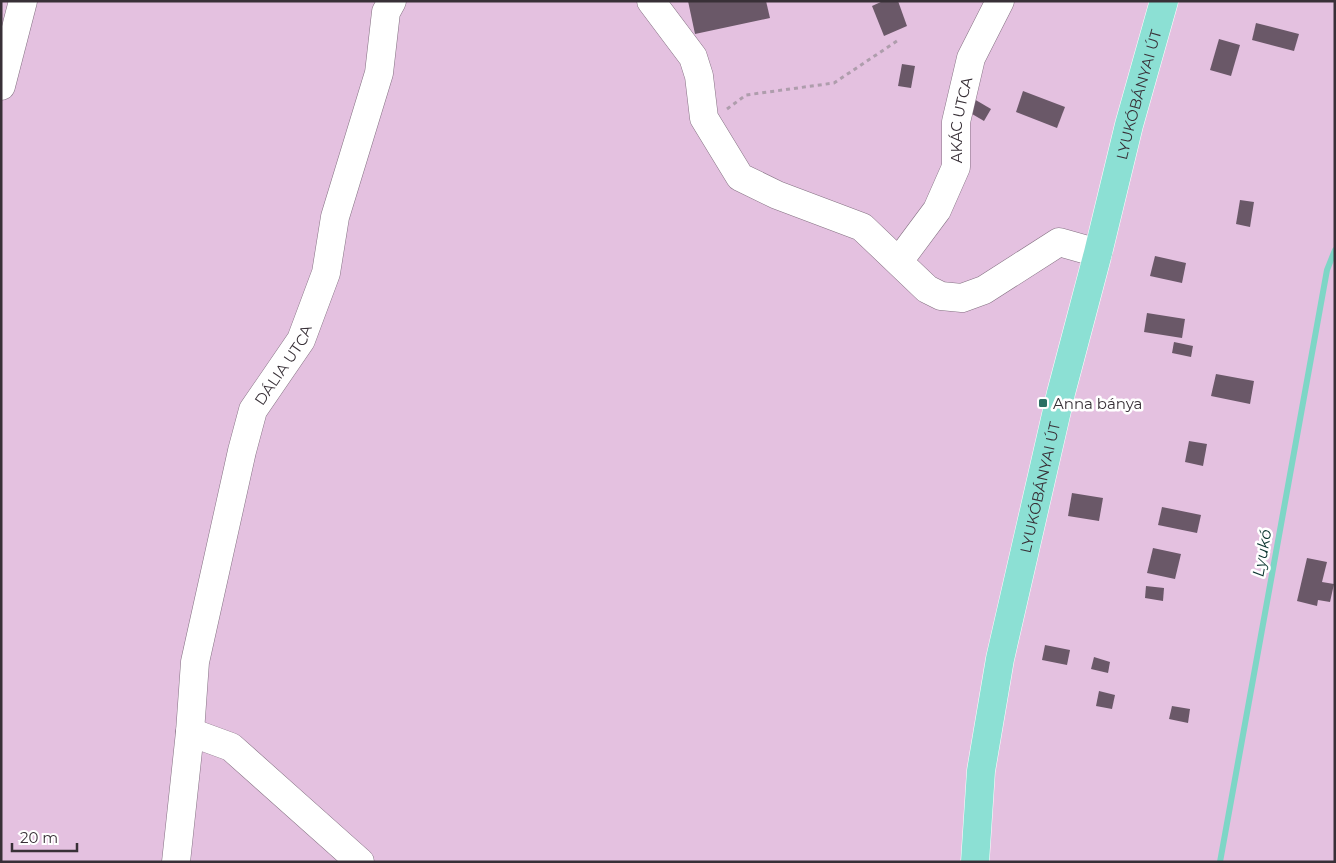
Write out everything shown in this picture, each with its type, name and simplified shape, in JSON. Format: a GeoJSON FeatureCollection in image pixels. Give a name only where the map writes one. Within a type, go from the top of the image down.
{"type":"FeatureCollection","features":[{"type":"Feature","properties":{"kind":"main road","name":"LYUKÓBÁNYAI ÚT"},"geometry":{"type":"LineString","coordinates":[[975,862],[981,771],[1000,659],[1061,393],[1129,125],[1164,1]]}},
{"type":"Feature","properties":{"kind":"street"},"geometry":{"type":"LineString","coordinates":[[1,86],[23,1]]}},
{"type":"Feature","properties":{"kind":"street","name":"DÁLIA UTCA"},"geometry":{"type":"LineString","coordinates":[[176,862],[190,732],[195,662],[253,410],[300,340],[326,273],[335,217],[379,73],[386,12],[392,1]]}},
{"type":"Feature","properties":{"kind":"street"},"geometry":{"type":"LineString","coordinates":[[651,1],[693,57],[698,76],[704,118],[740,177],[777,195],[862,227],[927,289],[941,296],[962,298],[984,290],[1059,242],[1098,253]]}},
{"type":"Feature","properties":{"kind":"street","name":"AKÁC UTCA"},"geometry":{"type":"LineString","coordinates":[[899,261],[937,210],[956,167],[956,122],[971,58],[1000,1]]}},
{"type":"Feature","properties":{"kind":"street"},"geometry":{"type":"LineString","coordinates":[[190,732],[231,747],[360,862]]}},
{"type":"Feature","properties":{"kind":"path"},"geometry":{"type":"LineString","coordinates":[[712,132],[723,112],[746,95],[834,83],[900,38]]}},
{"type":"Feature","properties":{"kind":"shaded area"},"geometry":{"type":"Polygon","coordinates":[[[1,1],[1335,1],[1335,862],[1,862],[1,1]]]}},
{"type":"Feature","properties":{"kind":"building"},"geometry":{"type":"Polygon","coordinates":[[[688,1],[766,1],[770,18],[695,34],[688,1]]]}},
{"type":"Feature","properties":{"kind":"building"},"geometry":{"type":"Polygon","coordinates":[[[883,1],[898,1],[907,26],[884,36],[872,6],[883,1]]]}},
{"type":"Feature","properties":{"kind":"building"},"geometry":{"type":"Polygon","coordinates":[[[1256,23],[1299,34],[1294,51],[1252,40],[1256,23]]]}},
{"type":"Feature","properties":{"kind":"building"},"geometry":{"type":"Polygon","coordinates":[[[1219,39],[1240,45],[1231,76],[1210,70],[1219,39]]]}},
{"type":"Feature","properties":{"kind":"building"},"geometry":{"type":"Polygon","coordinates":[[[902,64],[915,66],[911,88],[898,86],[902,64]]]}},
{"type":"Feature","properties":{"kind":"building"},"geometry":{"type":"Polygon","coordinates":[[[1023,91],[1065,107],[1057,128],[1016,112],[1023,91]]]}},
{"type":"Feature","properties":{"kind":"building"},"geometry":{"type":"Polygon","coordinates":[[[974,99],[991,109],[984,121],[967,111],[974,99]]]}},
{"type":"Feature","properties":{"kind":"building"},"geometry":{"type":"Polygon","coordinates":[[[1240,200],[1254,202],[1250,227],[1236,224],[1240,200]]]}},
{"type":"Feature","properties":{"kind":"building"},"geometry":{"type":"Polygon","coordinates":[[[1155,256],[1186,263],[1182,283],[1150,276],[1155,256]]]}},
{"type":"Feature","properties":{"kind":"building"},"geometry":{"type":"Polygon","coordinates":[[[1147,313],[1185,319],[1182,338],[1144,332],[1147,313]]]}},
{"type":"Feature","properties":{"kind":"building"},"geometry":{"type":"Polygon","coordinates":[[[1174,342],[1193,346],[1191,357],[1172,353],[1174,342]]]}},
{"type":"Feature","properties":{"kind":"building"},"geometry":{"type":"Polygon","coordinates":[[[1216,374],[1254,381],[1250,404],[1211,396],[1216,374]]]}},
{"type":"Feature","properties":{"kind":"building"},"geometry":{"type":"Polygon","coordinates":[[[1189,441],[1207,444],[1203,466],[1185,462],[1189,441]]]}},
{"type":"Feature","properties":{"kind":"building"},"geometry":{"type":"Polygon","coordinates":[[[1072,493],[1103,498],[1099,521],[1068,516],[1072,493]]]}},
{"type":"Feature","properties":{"kind":"building"},"geometry":{"type":"Polygon","coordinates":[[[1162,507],[1201,515],[1197,533],[1158,525],[1162,507]]]}},
{"type":"Feature","properties":{"kind":"building"},"geometry":{"type":"Polygon","coordinates":[[[1153,548],[1181,554],[1175,579],[1147,573],[1153,548]]]}},
{"type":"Feature","properties":{"kind":"building"},"geometry":{"type":"Polygon","coordinates":[[[1307,558],[1327,562],[1322,582],[1334,584],[1330,602],[1318,600],[1317,606],[1297,601],[1307,558]]]}},
{"type":"Feature","properties":{"kind":"building"},"geometry":{"type":"Polygon","coordinates":[[[1146,586],[1164,588],[1163,601],[1145,598],[1146,586]]]}},
{"type":"Feature","properties":{"kind":"building"},"geometry":{"type":"Polygon","coordinates":[[[1045,645],[1070,650],[1067,665],[1042,660],[1045,645]]]}},
{"type":"Feature","properties":{"kind":"building"},"geometry":{"type":"Polygon","coordinates":[[[1094,657],[1110,662],[1108,673],[1091,669],[1094,657]]]}},
{"type":"Feature","properties":{"kind":"building"},"geometry":{"type":"Polygon","coordinates":[[[1099,691],[1115,695],[1112,709],[1096,706],[1099,691]]]}},
{"type":"Feature","properties":{"kind":"building"},"geometry":{"type":"Polygon","coordinates":[[[1172,706],[1190,709],[1188,723],[1169,719],[1172,706]]]}},
{"type":"Feature","properties":{"kind":"waterway","name":"Lyukó"},"geometry":{"type":"LineString","coordinates":[[1220,862],[1327,270],[1335,250]]}},
{"type":"Feature","properties":{"kind":"place","name":"Anna bánya"},"geometry":{"type":"Point","coordinates":[1043,403]}}]}
